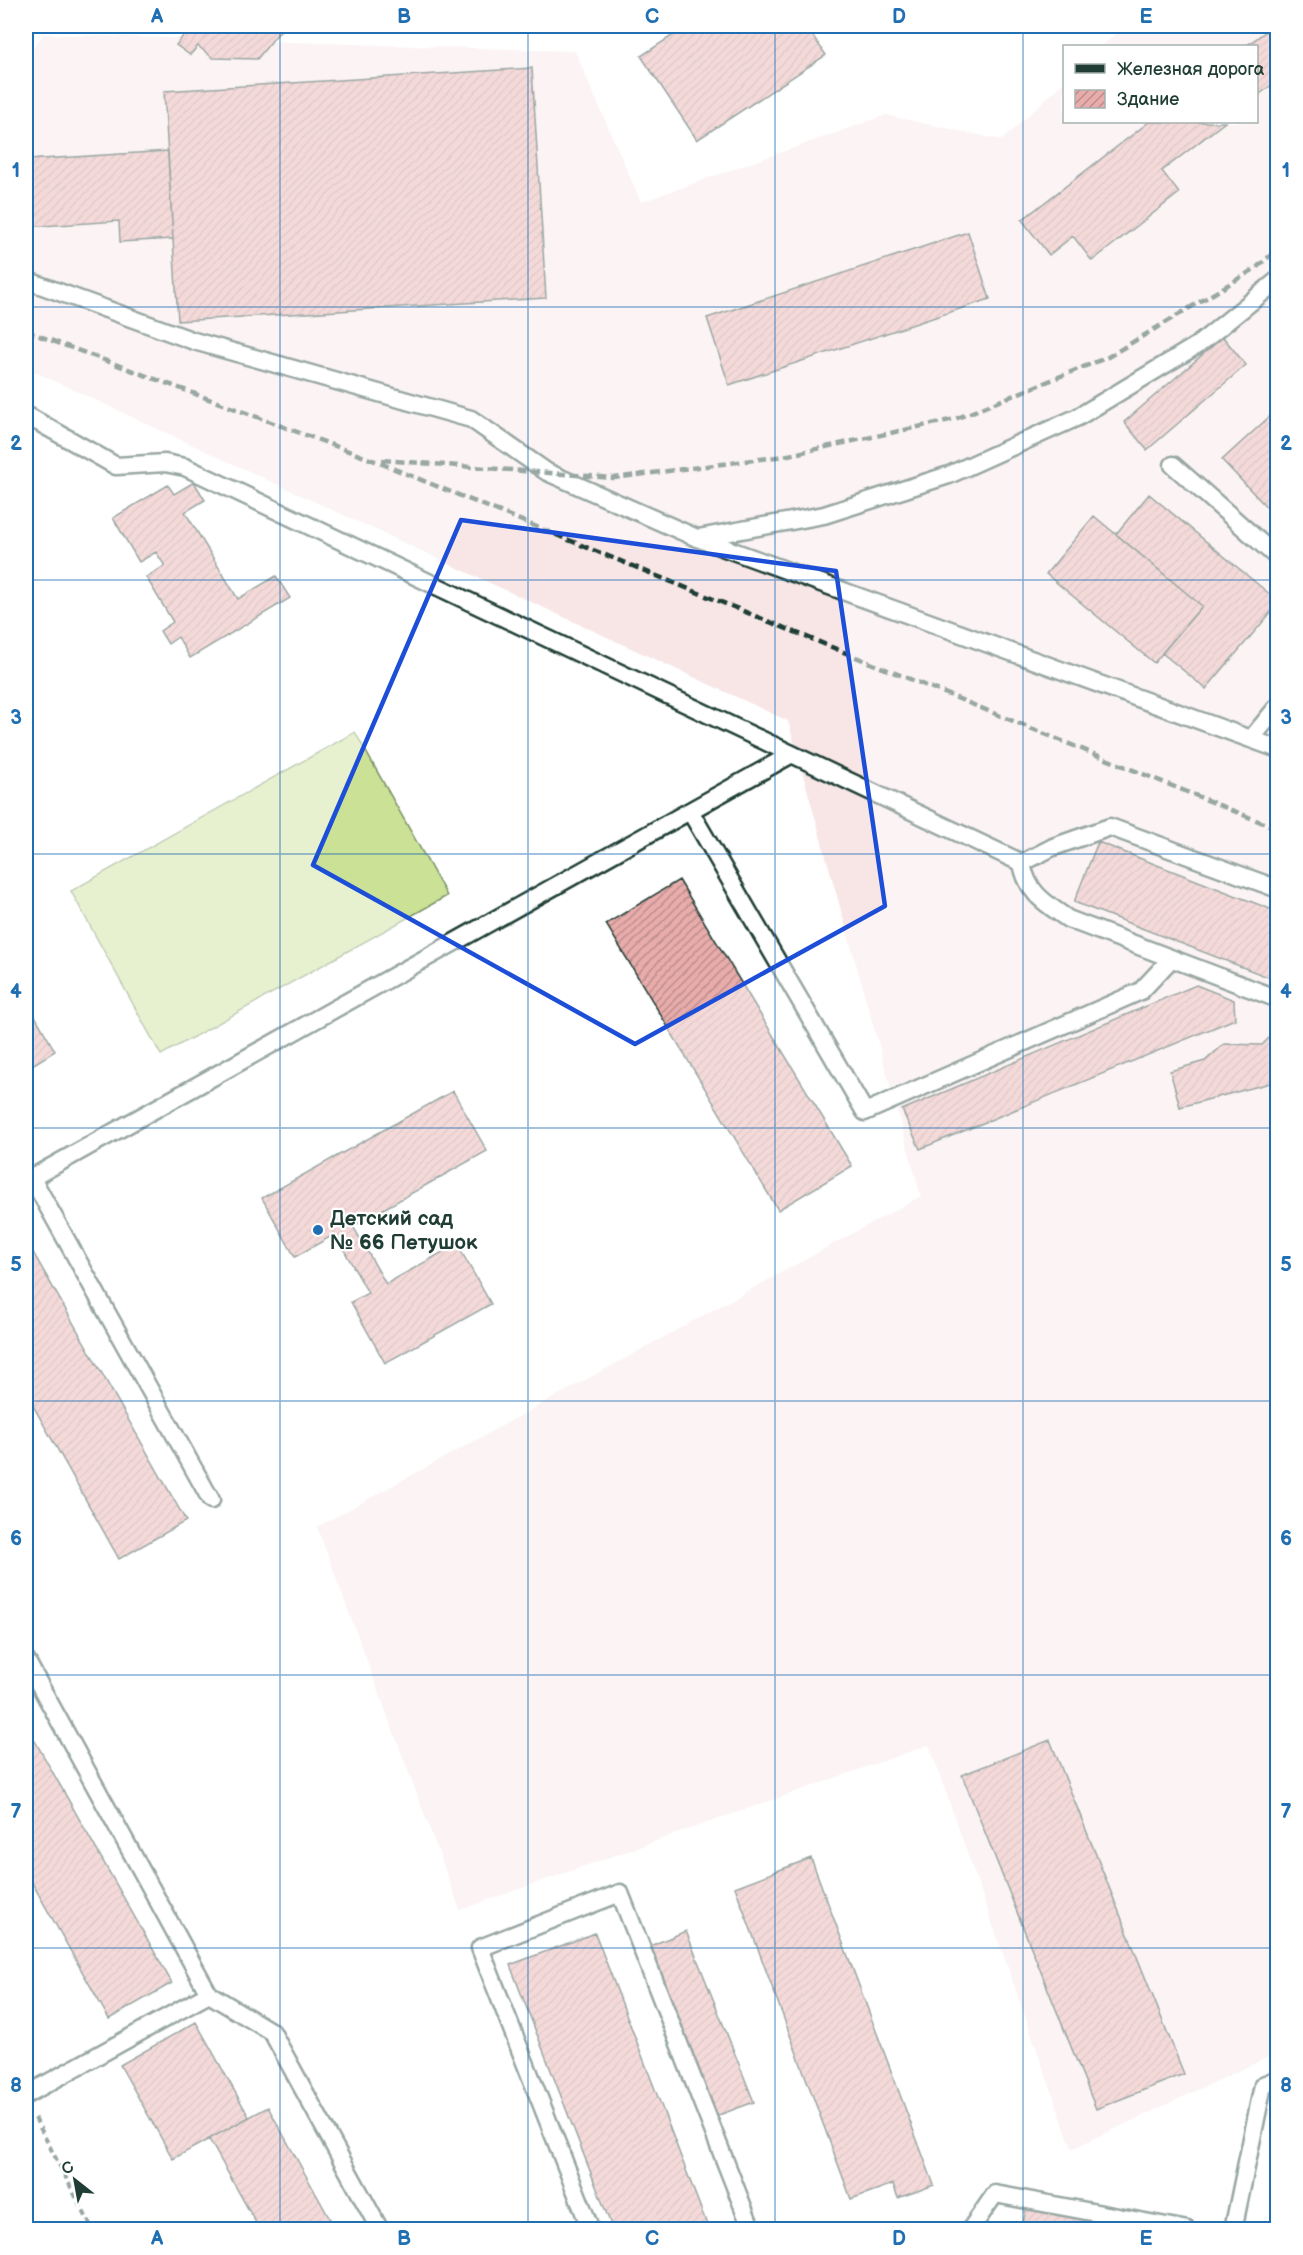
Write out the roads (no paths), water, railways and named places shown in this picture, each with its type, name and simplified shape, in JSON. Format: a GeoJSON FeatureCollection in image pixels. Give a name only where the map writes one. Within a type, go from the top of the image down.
{"type":"FeatureCollection","features":[{"type":"Feature","properties":{"kind":"lane"},"geometry":{"type":"LineString","coordinates":[[26,280],[194,340],[471,419],[547,472],[697,538],[1278,748]]}},
{"type":"Feature","properties":{"kind":"lane"},"geometry":{"type":"LineString","coordinates":[[697,538],[824,515],[949,475],[1078,417],[1199,344],[1278,280]]}},
{"type":"Feature","properties":{"kind":"lane"},"geometry":{"type":"LineString","coordinates":[[26,415],[116,466],[165,463],[185,467],[1022,863]]}},
{"type":"Feature","properties":{"kind":"lane"},"geometry":{"type":"LineString","coordinates":[[1173,465],[1278,558]]}},
{"type":"Feature","properties":{"kind":"lane"},"geometry":{"type":"LineString","coordinates":[[1251,739],[1278,706]]}},
{"type":"Feature","properties":{"kind":"lane"},"geometry":{"type":"LineString","coordinates":[[211,1500],[29,1180],[792,754]]}},
{"type":"Feature","properties":{"kind":"lane"},"geometry":{"type":"LineString","coordinates":[[690,811],[865,1112],[1141,991],[1171,959]]}},
{"type":"Feature","properties":{"kind":"lane"},"geometry":{"type":"LineString","coordinates":[[1022,863],[1053,848],[1110,827],[1278,889]]}},
{"type":"Feature","properties":{"kind":"lane"},"geometry":{"type":"LineString","coordinates":[[1022,863],[1025,878],[1033,891],[1068,919],[1278,999]]}},
{"type":"Feature","properties":{"kind":"lane"},"geometry":{"type":"LineString","coordinates":[[26,1660],[209,1994],[272,2032],[380,2229]]}},
{"type":"Feature","properties":{"kind":"lane"},"geometry":{"type":"LineString","coordinates":[[591,2229],[480,1948],[620,1893],[752,2229]]}},
{"type":"Feature","properties":{"kind":"lane"},"geometry":{"type":"LineString","coordinates":[[28,2102],[209,1994]]}},
{"type":"Feature","properties":{"kind":"lane"},"geometry":{"type":"LineString","coordinates":[[1233,2229],[1263,2085],[1278,2079]]}},
{"type":"Feature","properties":{"kind":"lane"},"geometry":{"type":"LineString","coordinates":[[970,2229],[995,2194],[1186,2229]]}},
{"type":"Feature","properties":{"kind":"railway"},"geometry":{"type":"LineString","coordinates":[[382,460],[614,478],[784,456],[955,419],[1108,357],[1256,268],[1278,249]]}},
{"type":"Feature","properties":{"kind":"railway"},"geometry":{"type":"LineString","coordinates":[[26,331],[370,459],[1278,829]]}},
{"type":"Feature","properties":{"kind":"place","name":"Детский сад № 66 Петушок"},"geometry":{"type":"Point","coordinates":[318,1230]}}]}
